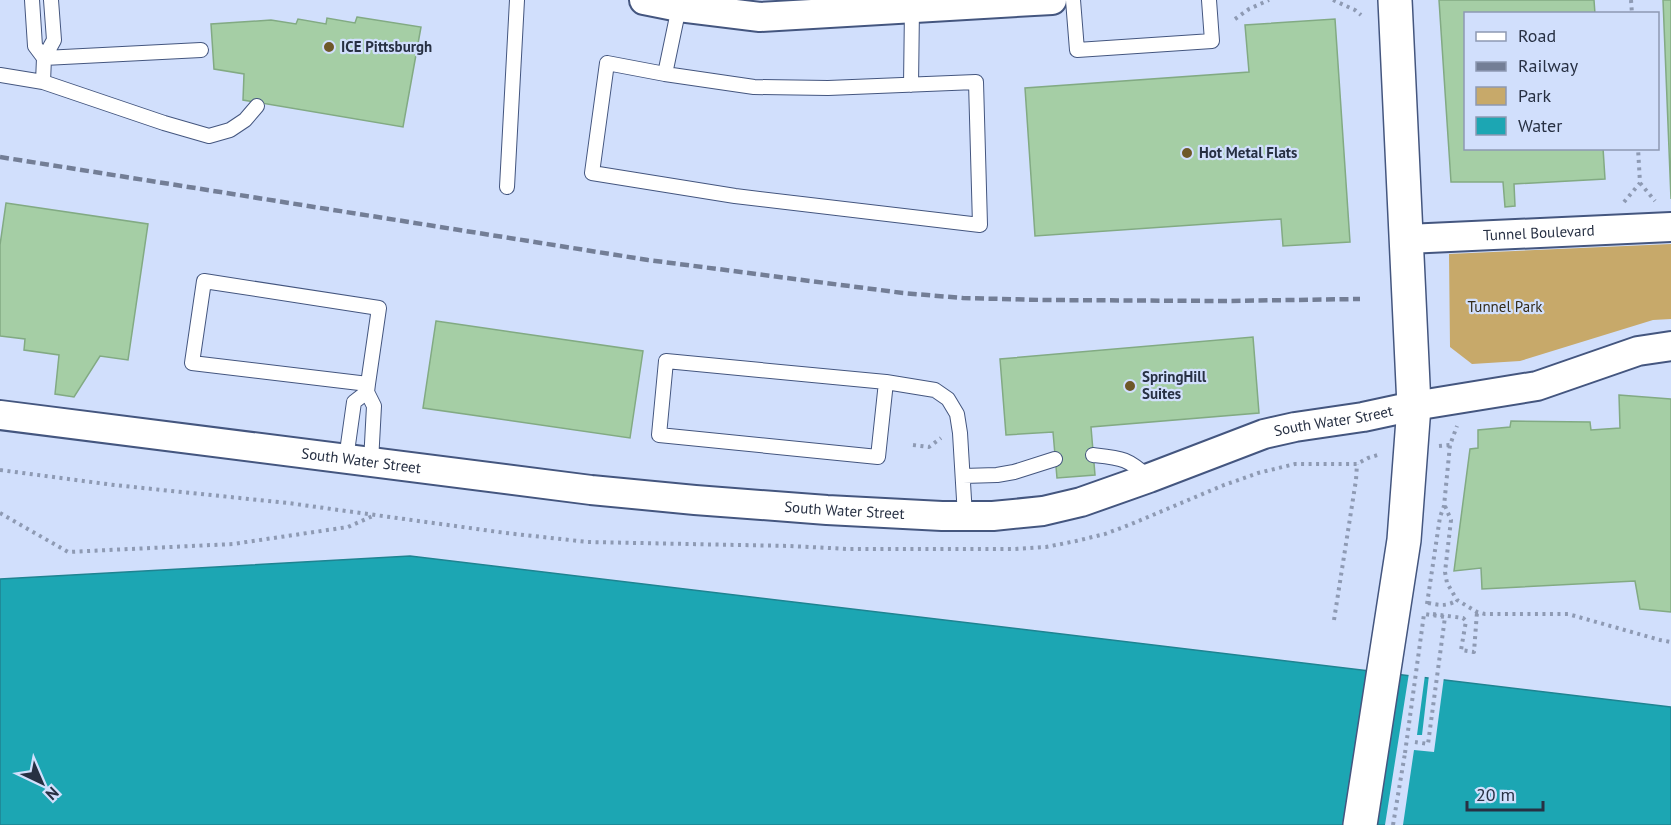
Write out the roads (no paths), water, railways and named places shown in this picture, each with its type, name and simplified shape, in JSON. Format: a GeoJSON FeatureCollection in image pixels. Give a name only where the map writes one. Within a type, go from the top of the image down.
{"type":"FeatureCollection","features":[{"type":"Feature","properties":{"kind":"main road"},"geometry":{"type":"LineString","coordinates":[[1360,825],[1404,540],[1414,406],[1395,0]]}},
{"type":"Feature","properties":{"kind":"street"},"geometry":{"type":"LineString","coordinates":[[644,0],[679,8],[760,17],[986,2],[1052,0]]}},
{"type":"Feature","properties":{"kind":"street","name":"Tunnel Boulevard"},"geometry":{"type":"LineString","coordinates":[[1407,239],[1665,217]]}},
{"type":"Feature","properties":{"kind":"street","name":"South Water Street"},"geometry":{"type":"LineString","coordinates":[[0,415],[591,490],[827,510],[993,516],[1043,511],[1081,502],[1264,434],[1537,386],[1638,351],[1671,346]]}},
{"type":"Feature","properties":{"kind":"lane"},"geometry":{"type":"LineString","coordinates":[[32,0],[34,46],[44,58]]}},
{"type":"Feature","properties":{"kind":"lane"},"geometry":{"type":"LineString","coordinates":[[43,82],[44,58],[54,40],[51,0]]}},
{"type":"Feature","properties":{"kind":"lane"},"geometry":{"type":"LineString","coordinates":[[507,187],[517,0]]}},
{"type":"Feature","properties":{"kind":"lane"},"geometry":{"type":"LineString","coordinates":[[1073,0],[1077,50],[1212,41],[1209,0]]}},
{"type":"Feature","properties":{"kind":"lane"},"geometry":{"type":"LineString","coordinates":[[665,74],[679,8]]}},
{"type":"Feature","properties":{"kind":"lane"},"geometry":{"type":"LineString","coordinates":[[911,85],[912,8]]}},
{"type":"Feature","properties":{"kind":"lane"},"geometry":{"type":"LineString","coordinates":[[44,58],[201,50]]}},
{"type":"Feature","properties":{"kind":"lane"},"geometry":{"type":"LineString","coordinates":[[607,63],[665,74],[754,87],[828,88],[976,82],[980,225],[735,196],[592,172],[607,63]]}},
{"type":"Feature","properties":{"kind":"lane"},"geometry":{"type":"LineString","coordinates":[[0,75],[43,82],[209,136],[230,130],[245,120],[257,106]]}},
{"type":"Feature","properties":{"kind":"lane"},"geometry":{"type":"LineString","coordinates":[[358,461],[374,406],[367,388],[379,308],[204,281],[192,363],[367,388]]}},
{"type":"Feature","properties":{"kind":"lane"},"geometry":{"type":"LineString","coordinates":[[886,382],[878,458],[659,435],[666,361],[886,382],[935,390],[948,399],[957,414],[965,516]]}},
{"type":"Feature","properties":{"kind":"lane"},"geometry":{"type":"LineString","coordinates":[[358,461],[354,402],[367,388]]}},
{"type":"Feature","properties":{"kind":"lane"},"geometry":{"type":"LineString","coordinates":[[1093,455],[1122,458],[1149,478]]}},
{"type":"Feature","properties":{"kind":"lane"},"geometry":{"type":"LineString","coordinates":[[963,476],[1014,472],[1055,459]]}},
{"type":"Feature","properties":{"kind":"water"},"geometry":{"type":"Polygon","coordinates":[[[410,556],[1671,707],[1671,825],[0,825],[0,579],[410,556]]]}},
{"type":"Feature","properties":{"kind":"railway"},"geometry":{"type":"LineString","coordinates":[[0,157],[648,260],[903,293],[963,298],[1043,300],[1360,299]]}},
{"type":"Feature","properties":{"kind":"place","name":"ICE Pittsburgh"},"geometry":{"type":"Point","coordinates":[329,47]}},
{"type":"Feature","properties":{"kind":"place","name":"Hot Metal Flats"},"geometry":{"type":"Point","coordinates":[1187,153]}},
{"type":"Feature","properties":{"kind":"place","name":"SpringHill Suites"},"geometry":{"type":"Point","coordinates":[1130,386]}},
{"type":"Feature","properties":{"kind":"park label","name":"Tunnel Park"},"geometry":{"type":"Point","coordinates":[1505,307]}}]}
